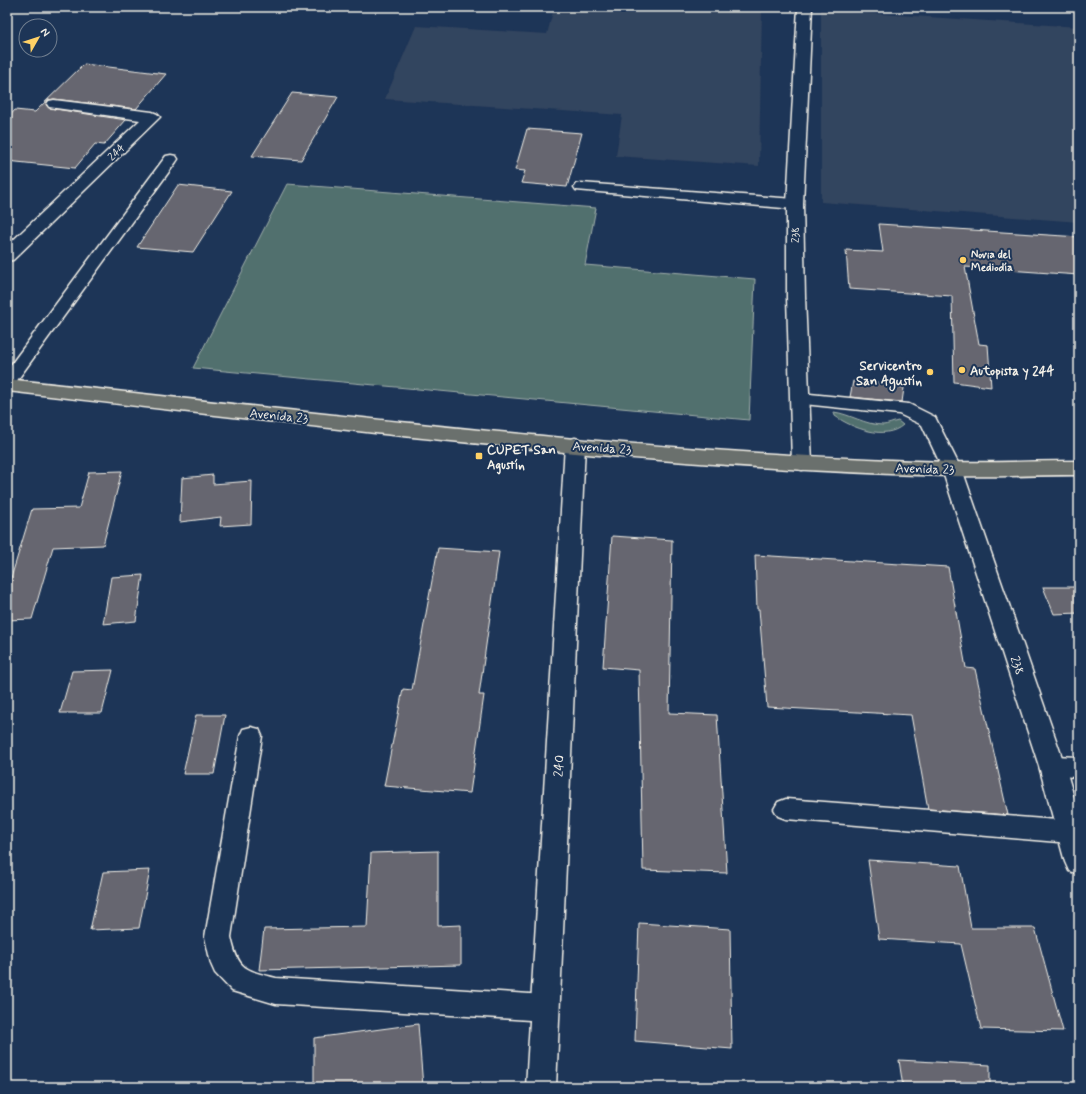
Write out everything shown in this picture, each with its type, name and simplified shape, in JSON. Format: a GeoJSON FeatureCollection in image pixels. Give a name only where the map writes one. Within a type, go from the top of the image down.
{"type":"FeatureCollection","features":[{"type":"Feature","properties":{"kind":"main road","name":"Avenida 23"},"geometry":{"type":"LineString","coordinates":[[7,383],[482,438],[802,463],[952,469],[1079,468]]}},
{"type":"Feature","properties":{"kind":"street","name":"238"},"geometry":{"type":"LineString","coordinates":[[802,463],[796,297],[795,204],[805,7]]}},
{"type":"Feature","properties":{"kind":"street","name":"244"},"geometry":{"type":"LineString","coordinates":[[7,256],[152,117],[54,104]]}},
{"type":"Feature","properties":{"kind":"street","name":"240"},"geometry":{"type":"LineString","coordinates":[[541,1087],[575,445]]}},
{"type":"Feature","properties":{"kind":"street","name":"238"},"geometry":{"type":"LineString","coordinates":[[952,469],[1052,766],[1079,862]]}},
{"type":"Feature","properties":{"kind":"lane"},"geometry":{"type":"LineString","coordinates":[[7,383],[171,159]]}},
{"type":"Feature","properties":{"kind":"lane"},"geometry":{"type":"LineString","coordinates":[[582,187],[795,204]]}},
{"type":"Feature","properties":{"kind":"lane"},"geometry":{"type":"LineString","coordinates":[[800,398],[903,408],[928,421],[952,469]]}},
{"type":"Feature","properties":{"kind":"lane"},"geometry":{"type":"LineString","coordinates":[[251,736],[218,937],[224,964],[241,982],[276,991],[545,1008]]}},
{"type":"Feature","properties":{"kind":"lane"},"geometry":{"type":"LineString","coordinates":[[1052,766],[1079,767]]}},
{"type":"Feature","properties":{"kind":"lane"},"geometry":{"type":"LineString","coordinates":[[786,809],[1070,832]]}},
{"type":"Feature","properties":{"kind":"shaded area"},"geometry":{"type":"Polygon","coordinates":[[[552,7],[762,7],[759,166],[616,156],[622,115],[385,99],[416,26],[547,34],[554,8],[552,7]]]}},
{"type":"Feature","properties":{"kind":"shaded area"},"geometry":{"type":"Polygon","coordinates":[[[821,10],[1079,27],[1079,222],[821,202],[821,10]]]}},
{"type":"Feature","properties":{"kind":"green space"},"geometry":{"type":"Polygon","coordinates":[[[287,184],[596,208],[585,265],[755,279],[749,420],[193,368],[287,184]]]}},
{"type":"Feature","properties":{"kind":"green space"},"geometry":{"type":"Polygon","coordinates":[[[834,412],[876,425],[885,425],[898,421],[903,425],[896,430],[887,432],[869,431],[850,425],[835,416],[834,412]]]}},
{"type":"Feature","properties":{"kind":"building"},"geometry":{"type":"Polygon","coordinates":[[[84,64],[166,74],[136,109],[54,99],[48,100],[46,105],[49,108],[126,120],[104,145],[95,144],[75,168],[7,161],[7,119],[15,110],[35,112],[84,64]]]}},
{"type":"Feature","properties":{"kind":"building"},"geometry":{"type":"Polygon","coordinates":[[[292,93],[338,97],[301,160],[252,156],[292,93]]]}},
{"type":"Feature","properties":{"kind":"building"},"geometry":{"type":"Polygon","coordinates":[[[527,129],[582,133],[567,187],[521,183],[525,171],[515,170],[527,129]]]}},
{"type":"Feature","properties":{"kind":"building"},"geometry":{"type":"Polygon","coordinates":[[[178,185],[232,191],[193,252],[137,247],[178,185]]]}},
{"type":"Feature","properties":{"kind":"building","name":"Novia del Mediodía"},"geometry":{"type":"Polygon","coordinates":[[[879,224],[1079,237],[1079,275],[965,267],[979,344],[988,345],[991,387],[954,382],[952,296],[849,289],[846,250],[883,252],[879,224]]]}},
{"type":"Feature","properties":{"kind":"building"},"geometry":{"type":"Polygon","coordinates":[[[853,381],[890,384],[904,388],[902,402],[850,397],[853,381]]]}},
{"type":"Feature","properties":{"kind":"building"},"geometry":{"type":"Polygon","coordinates":[[[122,471],[103,545],[53,547],[32,619],[7,620],[7,591],[32,509],[79,508],[89,472],[122,471]]]}},
{"type":"Feature","properties":{"kind":"building"},"geometry":{"type":"Polygon","coordinates":[[[213,475],[213,484],[252,481],[251,524],[220,526],[221,517],[180,522],[182,478],[213,475]]]}},
{"type":"Feature","properties":{"kind":"building"},"geometry":{"type":"Polygon","coordinates":[[[612,536],[672,540],[669,713],[717,715],[727,873],[643,870],[639,670],[603,667],[612,536]]]}},
{"type":"Feature","properties":{"kind":"building"},"geometry":{"type":"Polygon","coordinates":[[[438,548],[499,552],[479,695],[484,695],[470,793],[384,786],[403,689],[412,690],[438,548]]]}},
{"type":"Feature","properties":{"kind":"building"},"geometry":{"type":"Polygon","coordinates":[[[755,555],[948,567],[966,668],[975,669],[1008,815],[928,809],[911,715],[767,707],[759,609],[757,609],[755,555]]]}},
{"type":"Feature","properties":{"kind":"building"},"geometry":{"type":"Polygon","coordinates":[[[143,575],[136,621],[103,624],[111,577],[143,575]]]}},
{"type":"Feature","properties":{"kind":"building"},"geometry":{"type":"Polygon","coordinates":[[[1043,587],[1079,587],[1079,613],[1054,614],[1043,587]]]}},
{"type":"Feature","properties":{"kind":"building"},"geometry":{"type":"Polygon","coordinates":[[[113,670],[102,713],[60,713],[72,671],[113,670]]]}},
{"type":"Feature","properties":{"kind":"building"},"geometry":{"type":"Polygon","coordinates":[[[196,715],[225,715],[214,774],[183,774],[196,715]]]}},
{"type":"Feature","properties":{"kind":"building"},"geometry":{"type":"Polygon","coordinates":[[[438,851],[438,926],[461,925],[461,965],[259,970],[264,929],[367,927],[371,853],[438,851]]]}},
{"type":"Feature","properties":{"kind":"building"},"geometry":{"type":"Polygon","coordinates":[[[868,860],[960,866],[971,928],[1035,928],[1063,1031],[981,1029],[961,944],[879,939],[868,860]]]}},
{"type":"Feature","properties":{"kind":"building"},"geometry":{"type":"Polygon","coordinates":[[[150,870],[139,928],[90,930],[103,872],[150,870]]]}},
{"type":"Feature","properties":{"kind":"building"},"geometry":{"type":"Polygon","coordinates":[[[639,923],[730,929],[732,1049],[635,1041],[639,923]]]}},
{"type":"Feature","properties":{"kind":"building"},"geometry":{"type":"Polygon","coordinates":[[[418,1024],[423,1087],[314,1087],[314,1038],[418,1024]]]}},
{"type":"Feature","properties":{"kind":"building"},"geometry":{"type":"Polygon","coordinates":[[[899,1060],[990,1065],[990,1087],[903,1087],[899,1060]]]}},
{"type":"Feature","properties":{"kind":"place","name":"Novia del Mediodía"},"geometry":{"type":"Point","coordinates":[963,260]}},
{"type":"Feature","properties":{"kind":"place","name":"Autopista y 244"},"geometry":{"type":"Point","coordinates":[962,370]}},
{"type":"Feature","properties":{"kind":"place","name":"Servicentro San Agustín"},"geometry":{"type":"Point","coordinates":[930,372]}},
{"type":"Feature","properties":{"kind":"place","name":"CUPET San Agustín"},"geometry":{"type":"Point","coordinates":[479,456]}}]}
